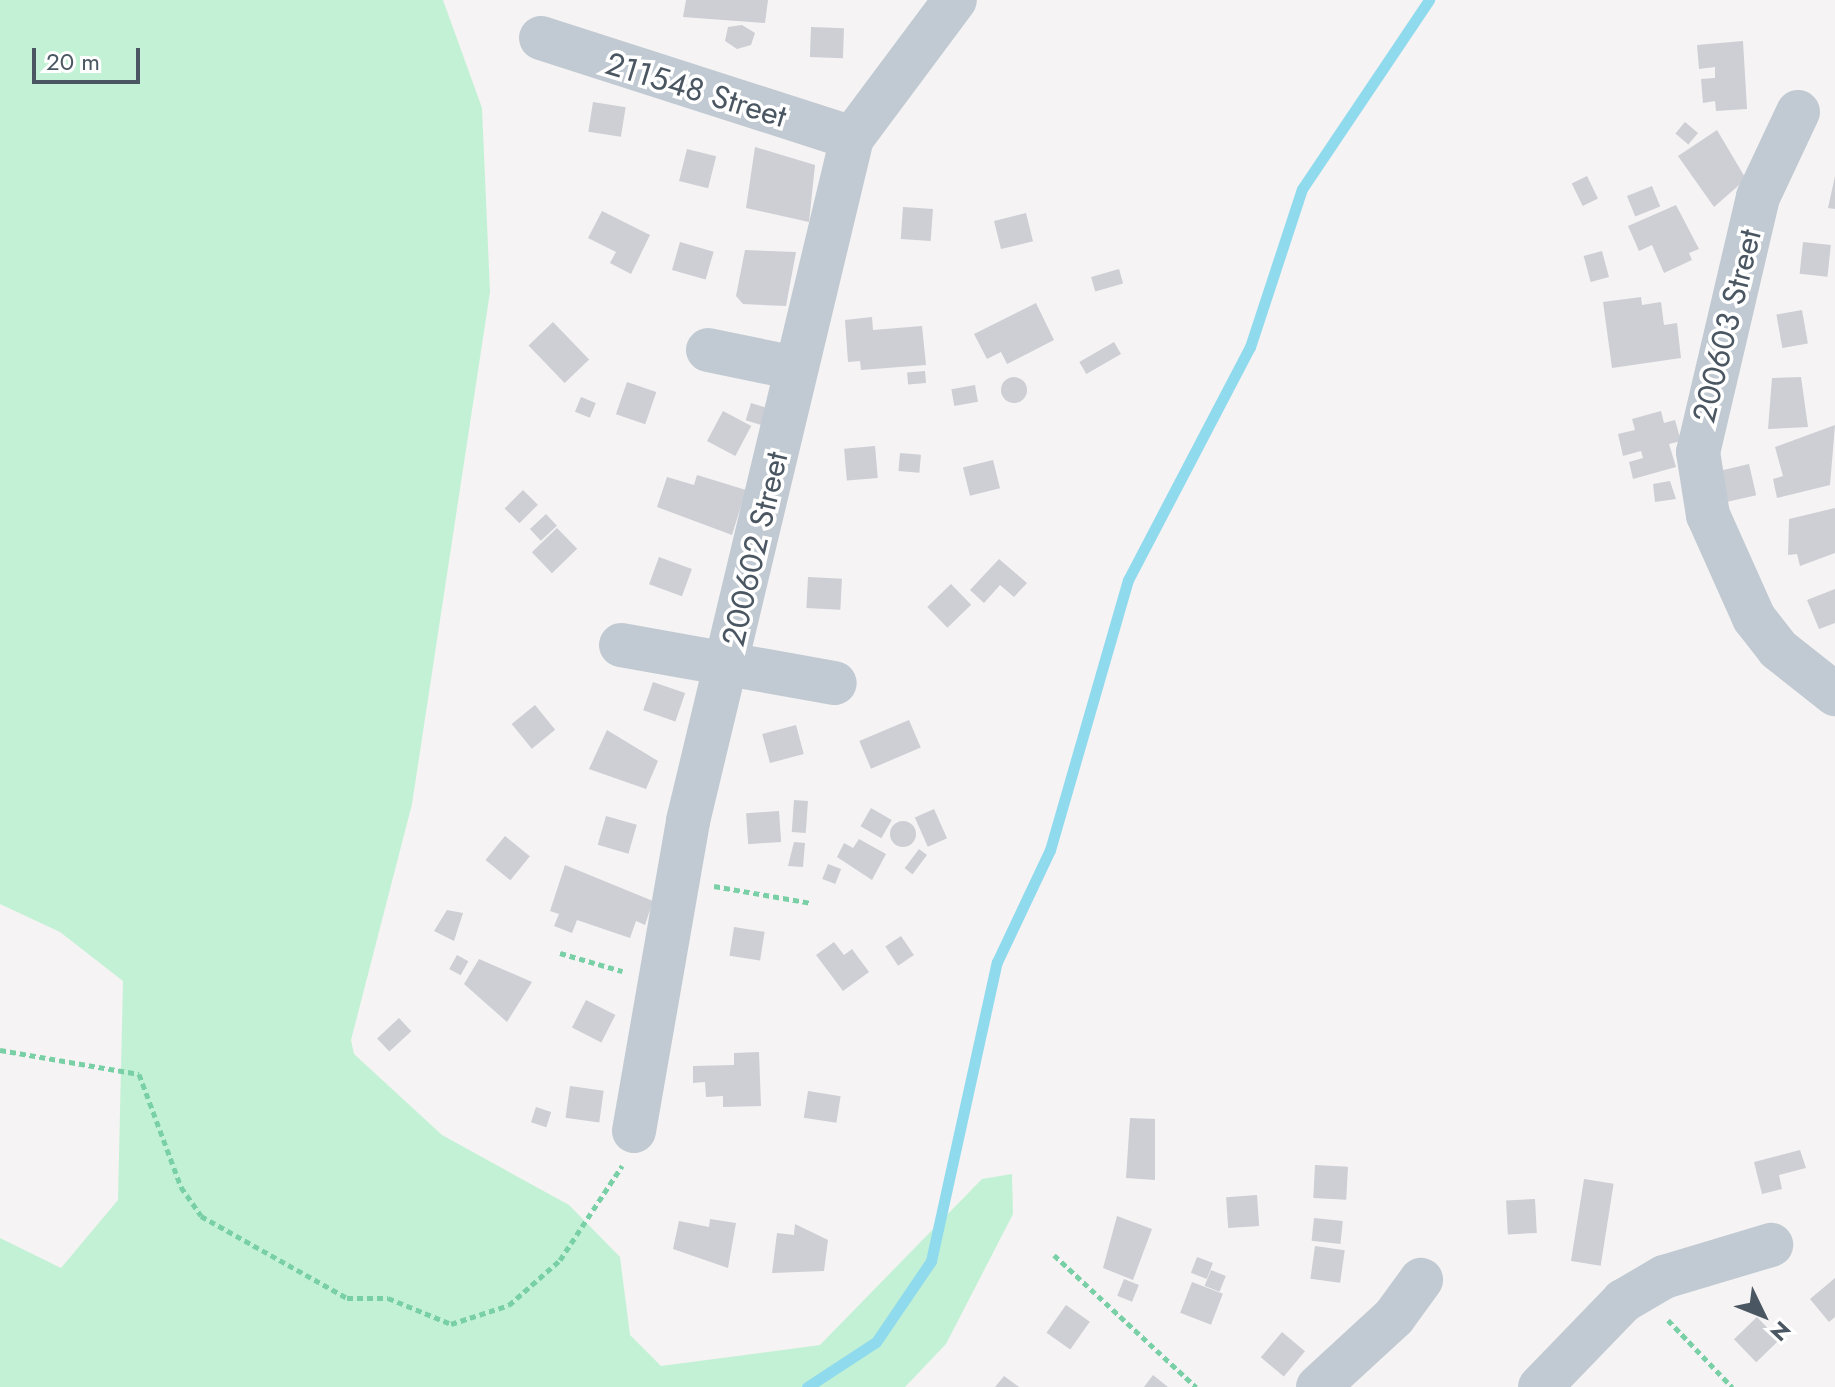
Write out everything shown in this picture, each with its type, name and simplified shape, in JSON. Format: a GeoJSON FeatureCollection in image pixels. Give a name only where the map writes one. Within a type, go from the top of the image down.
{"type":"FeatureCollection","features":[{"type":"Feature","properties":{"kind":"street","name":"200602 Street"},"geometry":{"type":"LineString","coordinates":[[634,1131],[678,880],[852,138],[955,0]]}},
{"type":"Feature","properties":{"kind":"street","name":"211548 Street"},"geometry":{"type":"LineString","coordinates":[[541,38],[852,138]]}},
{"type":"Feature","properties":{"kind":"street","name":"200603 Street"},"geometry":{"type":"LineString","coordinates":[[1798,112],[1758,197],[1698,452],[1708,515],[1754,618],[1778,649],[1835,694]]}},
{"type":"Feature","properties":{"kind":"street"},"geometry":{"type":"LineString","coordinates":[[708,350],[796,368]]}},
{"type":"Feature","properties":{"kind":"street"},"geometry":{"type":"LineString","coordinates":[[621,645],[835,683]]}},
{"type":"Feature","properties":{"kind":"street"},"geometry":{"type":"LineString","coordinates":[[1540,1387],[1623,1301],[1664,1277],[1771,1245]]}},
{"type":"Feature","properties":{"kind":"street"},"geometry":{"type":"LineString","coordinates":[[1318,1387],[1394,1317],[1421,1280]]}},
{"type":"Feature","properties":{"kind":"path"},"geometry":{"type":"LineString","coordinates":[[678,880],[811,903]]}},
{"type":"Feature","properties":{"kind":"path"},"geometry":{"type":"LineString","coordinates":[[560,953],[661,983]]}},
{"type":"Feature","properties":{"kind":"path"},"geometry":{"type":"LineString","coordinates":[[0,1050],[139,1074],[181,1187],[201,1216],[347,1298],[388,1298],[451,1324],[509,1305],[560,1260],[613,1189],[634,1131]]}},
{"type":"Feature","properties":{"kind":"path"},"geometry":{"type":"LineString","coordinates":[[1054,1255],[1196,1387]]}},
{"type":"Feature","properties":{"kind":"path"},"geometry":{"type":"LineString","coordinates":[[1623,1301],[1670,1321],[1732,1387]]}},
{"type":"Feature","properties":{"kind":"green space"},"geometry":{"type":"Polygon","coordinates":[[[0,0],[443,0],[482,108],[490,292],[412,804],[351,1040],[354,1054],[442,1135],[569,1205],[620,1257],[630,1335],[661,1366],[820,1345],[982,1179],[1012,1174],[1013,1214],[946,1344],[905,1387],[0,1387],[0,1238],[61,1268],[118,1200],[123,981],[60,932],[0,904],[0,0]]]}},
{"type":"Feature","properties":{"kind":"building"},"geometry":{"type":"Polygon","coordinates":[[[686,0],[768,0],[765,23],[683,17],[686,0]]]}},
{"type":"Feature","properties":{"kind":"building"},"geometry":{"type":"Polygon","coordinates":[[[742,25],[755,33],[751,45],[737,49],[725,41],[728,27],[742,25]]]}},
{"type":"Feature","properties":{"kind":"building"},"geometry":{"type":"Polygon","coordinates":[[[811,27],[844,28],[843,58],[810,57],[811,27]]]}},
{"type":"Feature","properties":{"kind":"building"},"geometry":{"type":"Polygon","coordinates":[[[1743,41],[1747,109],[1716,111],[1715,101],[1703,103],[1701,79],[1715,78],[1715,67],[1699,69],[1697,45],[1743,41]]]}},
{"type":"Feature","properties":{"kind":"building"},"geometry":{"type":"Polygon","coordinates":[[[593,102],[626,107],[621,137],[588,132],[593,102]]]}},
{"type":"Feature","properties":{"kind":"building"},"geometry":{"type":"Polygon","coordinates":[[[1685,122],[1698,133],[1688,144],[1675,133],[1685,122]]]}},
{"type":"Feature","properties":{"kind":"building"},"geometry":{"type":"Polygon","coordinates":[[[1717,130],[1746,179],[1714,207],[1678,156],[1717,130]]]}},
{"type":"Feature","properties":{"kind":"building"},"geometry":{"type":"Polygon","coordinates":[[[755,147],[815,165],[809,222],[746,208],[755,147]]]}},
{"type":"Feature","properties":{"kind":"building"},"geometry":{"type":"Polygon","coordinates":[[[687,149],[716,156],[708,188],[679,181],[687,149]]]}},
{"type":"Feature","properties":{"kind":"building"},"geometry":{"type":"Polygon","coordinates":[[[1587,176],[1598,198],[1583,206],[1572,183],[1587,176]]]}},
{"type":"Feature","properties":{"kind":"building"},"geometry":{"type":"Polygon","coordinates":[[[1835,176],[1835,209],[1828,208],[1835,176]]]}},
{"type":"Feature","properties":{"kind":"building"},"geometry":{"type":"Polygon","coordinates":[[[1652,186],[1660,206],[1635,217],[1627,196],[1652,186]]]}},
{"type":"Feature","properties":{"kind":"building"},"geometry":{"type":"Polygon","coordinates":[[[1676,205],[1699,249],[1689,253],[1692,260],[1664,273],[1652,245],[1639,251],[1628,226],[1676,205]]]}},
{"type":"Feature","properties":{"kind":"building"},"geometry":{"type":"Polygon","coordinates":[[[903,207],[933,209],[931,241],[901,239],[903,207]]]}},
{"type":"Feature","properties":{"kind":"building"},"geometry":{"type":"Polygon","coordinates":[[[602,211],[650,235],[631,274],[610,263],[616,252],[588,238],[602,211]]]}},
{"type":"Feature","properties":{"kind":"building"},"geometry":{"type":"Polygon","coordinates":[[[1026,213],[1033,241],[1001,249],[994,221],[1026,213]]]}},
{"type":"Feature","properties":{"kind":"building"},"geometry":{"type":"Polygon","coordinates":[[[680,242],[714,252],[706,280],[672,270],[680,242]]]}},
{"type":"Feature","properties":{"kind":"building"},"geometry":{"type":"Polygon","coordinates":[[[1803,242],[1831,245],[1828,277],[1800,274],[1803,242]]]}},
{"type":"Feature","properties":{"kind":"building"},"geometry":{"type":"Polygon","coordinates":[[[745,250],[796,252],[786,306],[743,304],[736,296],[745,250]]]}},
{"type":"Feature","properties":{"kind":"building"},"geometry":{"type":"Polygon","coordinates":[[[1602,251],[1609,277],[1591,282],[1584,256],[1602,251]]]}},
{"type":"Feature","properties":{"kind":"building"},"geometry":{"type":"Polygon","coordinates":[[[1119,269],[1123,283],[1095,291],[1091,277],[1119,269]]]}},
{"type":"Feature","properties":{"kind":"building"},"geometry":{"type":"Polygon","coordinates":[[[1641,297],[1642,305],[1661,302],[1664,325],[1677,323],[1681,358],[1612,368],[1603,302],[1641,297]]]}},
{"type":"Feature","properties":{"kind":"building"},"geometry":{"type":"Polygon","coordinates":[[[1036,303],[1054,340],[1007,364],[1001,352],[987,359],[974,334],[1036,303]]]}},
{"type":"Feature","properties":{"kind":"building"},"geometry":{"type":"Polygon","coordinates":[[[1802,310],[1808,343],[1782,348],[1776,315],[1802,310]]]}},
{"type":"Feature","properties":{"kind":"building"},"geometry":{"type":"Polygon","coordinates":[[[872,317],[873,330],[922,326],[926,365],[861,370],[860,361],[848,362],[845,320],[872,317]]]}},
{"type":"Feature","properties":{"kind":"building"},"geometry":{"type":"Polygon","coordinates":[[[553,322],[589,359],[565,383],[529,346],[553,322]]]}},
{"type":"Feature","properties":{"kind":"building"},"geometry":{"type":"Polygon","coordinates":[[[1114,342],[1121,354],[1086,374],[1079,362],[1114,342]]]}},
{"type":"Feature","properties":{"kind":"building"},"geometry":{"type":"Polygon","coordinates":[[[925,371],[926,383],[908,385],[907,373],[925,371]]]}},
{"type":"Feature","properties":{"kind":"building"},"geometry":{"type":"Polygon","coordinates":[[[1014,377],[1024,380],[1027,390],[1024,400],[1014,403],[1004,400],[1001,390],[1004,380],[1014,377]]]}},
{"type":"Feature","properties":{"kind":"building"},"geometry":{"type":"Polygon","coordinates":[[[1801,377],[1808,427],[1768,429],[1772,378],[1801,377]]]}},
{"type":"Feature","properties":{"kind":"building"},"geometry":{"type":"Polygon","coordinates":[[[627,382],[656,392],[645,424],[616,414],[627,382]]]}},
{"type":"Feature","properties":{"kind":"building"},"geometry":{"type":"Polygon","coordinates":[[[975,385],[978,402],[954,406],[951,389],[975,385]]]}},
{"type":"Feature","properties":{"kind":"building"},"geometry":{"type":"Polygon","coordinates":[[[581,397],[596,403],[590,418],[575,412],[581,397]]]}},
{"type":"Feature","properties":{"kind":"building"},"geometry":{"type":"Polygon","coordinates":[[[751,403],[767,408],[762,425],[746,420],[751,403]]]}},
{"type":"Feature","properties":{"kind":"building"},"geometry":{"type":"Polygon","coordinates":[[[723,411],[751,426],[735,456],[707,441],[723,411]]]}},
{"type":"Feature","properties":{"kind":"building"},"geometry":{"type":"Polygon","coordinates":[[[1661,411],[1664,423],[1675,420],[1681,441],[1669,444],[1676,467],[1633,479],[1629,462],[1643,458],[1641,451],[1623,456],[1618,434],[1635,430],[1632,419],[1661,411]]]}},
{"type":"Feature","properties":{"kind":"building"},"geometry":{"type":"Polygon","coordinates":[[[1835,425],[1830,485],[1777,498],[1773,479],[1783,476],[1775,447],[1835,425]]]}},
{"type":"Feature","properties":{"kind":"building"},"geometry":{"type":"Polygon","coordinates":[[[875,446],[878,478],[847,481],[844,449],[875,446]]]}},
{"type":"Feature","properties":{"kind":"building"},"geometry":{"type":"Polygon","coordinates":[[[900,453],[921,455],[919,473],[898,471],[900,453]]]}},
{"type":"Feature","properties":{"kind":"building"},"geometry":{"type":"Polygon","coordinates":[[[993,460],[1000,488],[970,496],[963,467],[993,460]]]}},
{"type":"Feature","properties":{"kind":"building"},"geometry":{"type":"Polygon","coordinates":[[[1749,464],[1756,495],[1723,503],[1716,472],[1749,464]]]}},
{"type":"Feature","properties":{"kind":"building"},"geometry":{"type":"Polygon","coordinates":[[[697,475],[746,490],[732,535],[657,507],[667,477],[694,485],[697,475]]]}},
{"type":"Feature","properties":{"kind":"building"},"geometry":{"type":"Polygon","coordinates":[[[1670,481],[1676,499],[1655,502],[1653,484],[1670,481]]]}},
{"type":"Feature","properties":{"kind":"building"},"geometry":{"type":"Polygon","coordinates":[[[523,490],[538,505],[519,523],[505,508],[523,490]]]}},
{"type":"Feature","properties":{"kind":"building"},"geometry":{"type":"Polygon","coordinates":[[[1835,508],[1835,553],[1800,566],[1797,554],[1788,555],[1789,519],[1835,508]]]}},
{"type":"Feature","properties":{"kind":"building"},"geometry":{"type":"Polygon","coordinates":[[[546,514],[557,526],[541,541],[530,529],[546,514]]]}},
{"type":"Feature","properties":{"kind":"building"},"geometry":{"type":"Polygon","coordinates":[[[557,528],[577,549],[552,573],[532,552],[557,528]]]}},
{"type":"Feature","properties":{"kind":"building"},"geometry":{"type":"Polygon","coordinates":[[[659,557],[692,569],[682,596],[649,584],[659,557]]]}},
{"type":"Feature","properties":{"kind":"building"},"geometry":{"type":"Polygon","coordinates":[[[999,559],[1027,583],[1014,597],[1000,585],[984,603],[970,590],[999,559]]]}},
{"type":"Feature","properties":{"kind":"building"},"geometry":{"type":"Polygon","coordinates":[[[808,577],[842,579],[840,610],[806,608],[808,577]]]}},
{"type":"Feature","properties":{"kind":"building"},"geometry":{"type":"Polygon","coordinates":[[[951,584],[971,605],[947,628],[927,607],[951,584]]]}},
{"type":"Feature","properties":{"kind":"building"},"geometry":{"type":"Polygon","coordinates":[[[1835,589],[1835,623],[1819,629],[1807,600],[1835,589]]]}},
{"type":"Feature","properties":{"kind":"building"},"geometry":{"type":"Polygon","coordinates":[[[653,682],[685,693],[675,721],[643,710],[653,682]]]}},
{"type":"Feature","properties":{"kind":"building"},"geometry":{"type":"Polygon","coordinates":[[[535,705],[555,730],[532,749],[512,724],[535,705]]]}},
{"type":"Feature","properties":{"kind":"building"},"geometry":{"type":"Polygon","coordinates":[[[909,720],[921,748],[871,769],[859,741],[909,720]]]}},
{"type":"Feature","properties":{"kind":"building"},"geometry":{"type":"Polygon","coordinates":[[[796,725],[804,754],[770,763],[762,734],[796,725]]]}},
{"type":"Feature","properties":{"kind":"building"},"geometry":{"type":"Polygon","coordinates":[[[607,730],[658,761],[646,789],[589,769],[607,730]]]}},
{"type":"Feature","properties":{"kind":"building"},"geometry":{"type":"Polygon","coordinates":[[[794,800],[808,801],[806,833],[792,832],[794,800]]]}},
{"type":"Feature","properties":{"kind":"building"},"geometry":{"type":"Polygon","coordinates":[[[871,808],[892,820],[881,838],[860,826],[871,808]]]}},
{"type":"Feature","properties":{"kind":"building"},"geometry":{"type":"Polygon","coordinates":[[[934,809],[947,838],[928,847],[915,818],[934,809]]]}},
{"type":"Feature","properties":{"kind":"building"},"geometry":{"type":"Polygon","coordinates":[[[779,811],[781,842],[748,844],[746,813],[779,811]]]}},
{"type":"Feature","properties":{"kind":"building"},"geometry":{"type":"Polygon","coordinates":[[[606,816],[637,825],[628,854],[598,845],[606,816]]]}},
{"type":"Feature","properties":{"kind":"building"},"geometry":{"type":"Polygon","coordinates":[[[903,821],[912,825],[916,834],[912,843],[903,847],[894,843],[890,834],[894,825],[903,821]]]}},
{"type":"Feature","properties":{"kind":"building"},"geometry":{"type":"Polygon","coordinates":[[[505,836],[530,856],[510,880],[485,860],[505,836]]]}},
{"type":"Feature","properties":{"kind":"building"},"geometry":{"type":"Polygon","coordinates":[[[859,839],[886,854],[872,880],[837,857],[844,843],[853,848],[859,839]]]}},
{"type":"Feature","properties":{"kind":"building"},"geometry":{"type":"Polygon","coordinates":[[[794,842],[805,843],[803,867],[788,866],[794,842]]]}},
{"type":"Feature","properties":{"kind":"building"},"geometry":{"type":"Polygon","coordinates":[[[919,849],[927,855],[913,874],[905,868],[919,849]]]}},
{"type":"Feature","properties":{"kind":"building"},"geometry":{"type":"Polygon","coordinates":[[[828,864],[841,869],[835,884],[822,879],[828,864]]]}},
{"type":"Feature","properties":{"kind":"building"},"geometry":{"type":"Polygon","coordinates":[[[565,865],[653,901],[645,925],[636,921],[630,938],[577,920],[572,933],[554,926],[559,914],[550,911],[565,865]]]}},
{"type":"Feature","properties":{"kind":"building"},"geometry":{"type":"Polygon","coordinates":[[[447,910],[463,913],[454,941],[434,931],[447,910]]]}},
{"type":"Feature","properties":{"kind":"building"},"geometry":{"type":"Polygon","coordinates":[[[734,927],[765,932],[760,960],[729,956],[734,927]]]}},
{"type":"Feature","properties":{"kind":"building"},"geometry":{"type":"Polygon","coordinates":[[[901,936],[914,955],[898,966],[885,947],[901,936]]]}},
{"type":"Feature","properties":{"kind":"building"},"geometry":{"type":"Polygon","coordinates":[[[834,942],[844,955],[852,949],[869,972],[843,991],[816,955],[834,942]]]}},
{"type":"Feature","properties":{"kind":"building"},"geometry":{"type":"Polygon","coordinates":[[[457,955],[468,961],[461,975],[449,969],[457,955]]]}},
{"type":"Feature","properties":{"kind":"building"},"geometry":{"type":"Polygon","coordinates":[[[479,959],[532,982],[507,1022],[464,984],[479,959]]]}},
{"type":"Feature","properties":{"kind":"building"},"geometry":{"type":"Polygon","coordinates":[[[586,1000],[615,1015],[601,1043],[572,1028],[586,1000]]]}},
{"type":"Feature","properties":{"kind":"building"},"geometry":{"type":"Polygon","coordinates":[[[399,1018],[411,1031],[389,1052],[377,1038],[399,1018]]]}},
{"type":"Feature","properties":{"kind":"building"},"geometry":{"type":"Polygon","coordinates":[[[759,1052],[761,1106],[723,1107],[723,1096],[706,1097],[705,1082],[693,1083],[693,1066],[734,1065],[734,1053],[759,1052]]]}},
{"type":"Feature","properties":{"kind":"building"},"geometry":{"type":"Polygon","coordinates":[[[570,1086],[604,1091],[599,1122],[566,1118],[570,1086]]]}},
{"type":"Feature","properties":{"kind":"building"},"geometry":{"type":"Polygon","coordinates":[[[808,1091],[841,1096],[836,1123],[804,1118],[808,1091]]]}},
{"type":"Feature","properties":{"kind":"building"},"geometry":{"type":"Polygon","coordinates":[[[536,1107],[551,1112],[546,1127],[531,1122],[536,1107]]]}},
{"type":"Feature","properties":{"kind":"building"},"geometry":{"type":"Polygon","coordinates":[[[1130,1118],[1155,1119],[1155,1180],[1126,1178],[1130,1118]]]}},
{"type":"Feature","properties":{"kind":"building"},"geometry":{"type":"Polygon","coordinates":[[[1800,1150],[1806,1168],[1779,1175],[1782,1189],[1762,1194],[1754,1162],[1800,1150]]]}},
{"type":"Feature","properties":{"kind":"building"},"geometry":{"type":"Polygon","coordinates":[[[1315,1165],[1348,1167],[1346,1200],[1313,1198],[1315,1165]]]}},
{"type":"Feature","properties":{"kind":"building"},"geometry":{"type":"Polygon","coordinates":[[[1584,1179],[1614,1184],[1601,1266],[1571,1261],[1584,1179]]]}},
{"type":"Feature","properties":{"kind":"building"},"geometry":{"type":"Polygon","coordinates":[[[1257,1195],[1259,1226],[1228,1228],[1226,1197],[1257,1195]]]}},
{"type":"Feature","properties":{"kind":"building"},"geometry":{"type":"Polygon","coordinates":[[[1535,1199],[1537,1233],[1508,1234],[1506,1201],[1535,1199]]]}},
{"type":"Feature","properties":{"kind":"building"},"geometry":{"type":"Polygon","coordinates":[[[1117,1216],[1152,1229],[1133,1280],[1103,1268],[1117,1216]]]}},
{"type":"Feature","properties":{"kind":"building"},"geometry":{"type":"Polygon","coordinates":[[[1314,1218],[1343,1221],[1340,1244],[1312,1241],[1314,1218]]]}},
{"type":"Feature","properties":{"kind":"building"},"geometry":{"type":"Polygon","coordinates":[[[710,1219],[736,1223],[728,1268],[673,1249],[679,1221],[709,1227],[710,1219]]]}},
{"type":"Feature","properties":{"kind":"building"},"geometry":{"type":"Polygon","coordinates":[[[795,1224],[828,1240],[824,1271],[772,1273],[777,1233],[794,1235],[795,1224]]]}},
{"type":"Feature","properties":{"kind":"building"},"geometry":{"type":"Polygon","coordinates":[[[1315,1246],[1345,1250],[1340,1283],[1310,1279],[1315,1246]]]}},
{"type":"Feature","properties":{"kind":"building"},"geometry":{"type":"Polygon","coordinates":[[[1197,1257],[1213,1263],[1207,1279],[1191,1273],[1197,1257]]]}},
{"type":"Feature","properties":{"kind":"building"},"geometry":{"type":"Polygon","coordinates":[[[1211,1270],[1226,1276],[1219,1292],[1205,1286],[1211,1270]]]}},
{"type":"Feature","properties":{"kind":"building"},"geometry":{"type":"Polygon","coordinates":[[[1835,1278],[1835,1317],[1829,1322],[1810,1299],[1835,1278]]]}},
{"type":"Feature","properties":{"kind":"building"},"geometry":{"type":"Polygon","coordinates":[[[1124,1279],[1139,1285],[1132,1302],[1117,1296],[1124,1279]]]}},
{"type":"Feature","properties":{"kind":"building"},"geometry":{"type":"Polygon","coordinates":[[[1192,1282],[1223,1294],[1211,1325],[1180,1313],[1192,1282]]]}},
{"type":"Feature","properties":{"kind":"building"},"geometry":{"type":"Polygon","coordinates":[[[1066,1305],[1090,1322],[1070,1349],[1046,1333],[1066,1305]]]}},
{"type":"Feature","properties":{"kind":"building"},"geometry":{"type":"Polygon","coordinates":[[[1757,1317],[1779,1340],[1756,1362],[1734,1339],[1757,1317]]]}},
{"type":"Feature","properties":{"kind":"building"},"geometry":{"type":"Polygon","coordinates":[[[1282,1332],[1305,1351],[1284,1377],[1261,1357],[1282,1332]]]}},
{"type":"Feature","properties":{"kind":"building"},"geometry":{"type":"Polygon","coordinates":[[[1153,1375],[1168,1387],[1144,1387],[1153,1375]]]}},
{"type":"Feature","properties":{"kind":"building"},"geometry":{"type":"Polygon","coordinates":[[[1004,1376],[1019,1387],[995,1387],[1004,1376]]]}},
{"type":"Feature","properties":{"kind":"waterway"},"geometry":{"type":"LineString","coordinates":[[807,1387],[876,1342],[931,1261],[997,962],[1050,850],[1128,580],[1250,347],[1302,189],[1429,0]]}}]}
